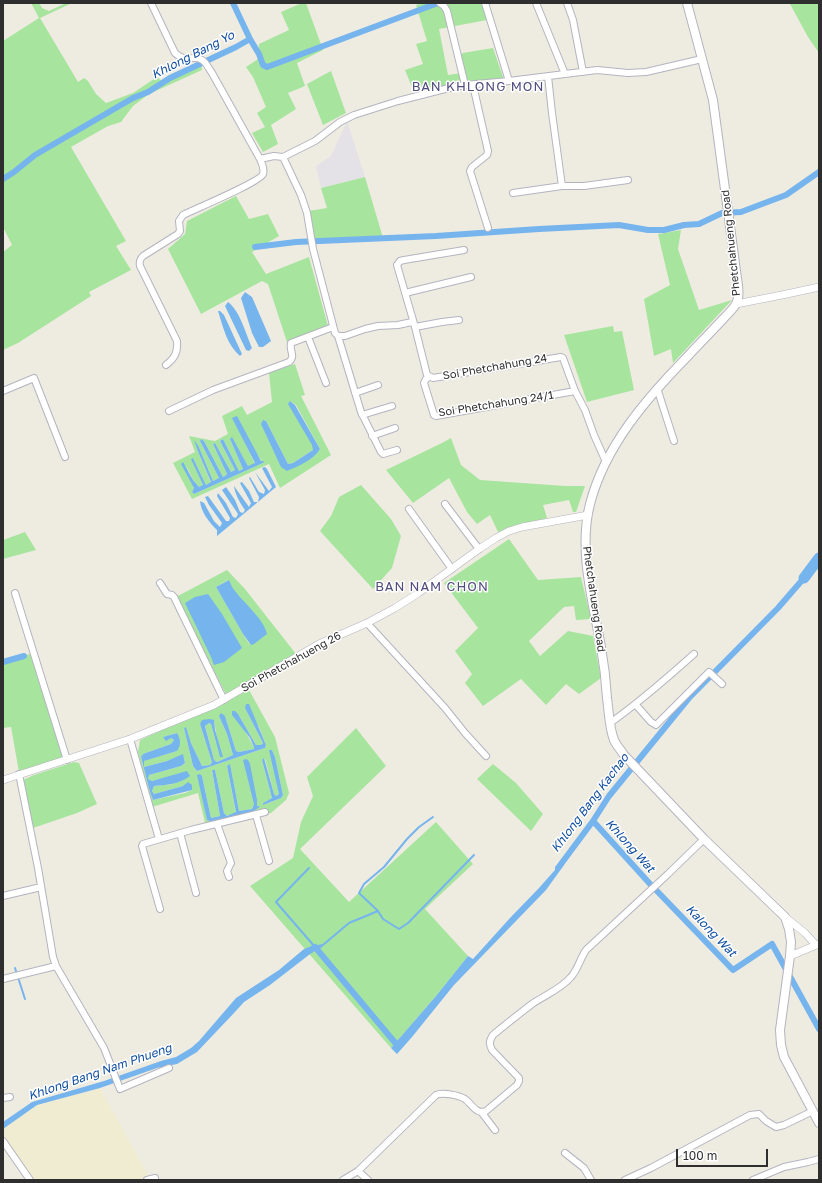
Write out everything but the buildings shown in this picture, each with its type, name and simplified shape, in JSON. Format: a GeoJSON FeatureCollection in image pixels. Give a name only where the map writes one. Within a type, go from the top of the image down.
{"type":"FeatureCollection","features":[{"type":"Feature","properties":{"kind":"main road","name":"Phetchahueng Road"},"geometry":{"type":"LineString","coordinates":[[687,3],[713,100],[737,277],[738,295],[736,304],[657,388],[638,411],[622,434],[606,462],[596,487],[588,515],[585,543],[587,567],[605,672],[610,723],[614,740],[624,755],[704,839],[785,917]]}},
{"type":"Feature","properties":{"kind":"main road"},"geometry":{"type":"LineString","coordinates":[[785,917],[789,929],[790,956],[780,1030],[781,1045],[784,1056],[819,1123]]}},
{"type":"Feature","properties":{"kind":"street"},"geometry":{"type":"LineString","coordinates":[[150,3],[175,53],[186,59],[198,58],[205,63],[260,159],[264,169],[264,173],[261,177],[249,184],[183,215],[179,221],[180,231],[178,234],[140,259],[140,266],[177,341],[177,351],[175,356],[166,365]]}},
{"type":"Feature","properties":{"kind":"street"},"geometry":{"type":"LineString","coordinates":[[440,3],[447,11],[465,85]]}},
{"type":"Feature","properties":{"kind":"street"},"geometry":{"type":"LineString","coordinates":[[486,3],[509,81]]}},
{"type":"Feature","properties":{"kind":"street"},"geometry":{"type":"LineString","coordinates":[[536,3],[565,74]]}},
{"type":"Feature","properties":{"kind":"street"},"geometry":{"type":"LineString","coordinates":[[567,3],[573,20],[583,72]]}},
{"type":"Feature","properties":{"kind":"street"},"geometry":{"type":"LineString","coordinates":[[260,159],[274,156],[283,157],[315,141],[340,122],[354,115],[420,95],[465,85],[597,70],[637,73],[646,72],[702,59]]}},
{"type":"Feature","properties":{"kind":"street"},"geometry":{"type":"LineString","coordinates":[[548,76],[562,186]]}},
{"type":"Feature","properties":{"kind":"street"},"geometry":{"type":"LineString","coordinates":[[473,85],[488,151],[487,155],[472,167],[470,171],[488,228]]}},
{"type":"Feature","properties":{"kind":"street"},"geometry":{"type":"LineString","coordinates":[[283,157],[301,195],[307,213],[313,249],[333,327],[338,336],[362,415],[381,452],[383,454],[397,450]]}},
{"type":"Feature","properties":{"kind":"street"},"geometry":{"type":"LineString","coordinates":[[513,193],[562,186],[584,186],[628,180]]}},
{"type":"Feature","properties":{"kind":"street","name":"Soi Phetchahung 24"},"geometry":{"type":"LineString","coordinates":[[464,250],[400,261],[397,266],[427,375],[433,378],[558,357],[563,358],[575,391],[585,410],[606,462]]}},
{"type":"Feature","properties":{"kind":"street"},"geometry":{"type":"LineString","coordinates":[[405,293],[471,277]]}},
{"type":"Feature","properties":{"kind":"street"},"geometry":{"type":"LineString","coordinates":[[736,304],[782,296],[819,287]]}},
{"type":"Feature","properties":{"kind":"street"},"geometry":{"type":"LineString","coordinates":[[338,336],[345,336],[378,326],[459,320]]}},
{"type":"Feature","properties":{"kind":"street"},"geometry":{"type":"LineString","coordinates":[[169,411],[213,390],[289,362],[293,356],[290,344],[333,327]]}},
{"type":"Feature","properties":{"kind":"street"},"geometry":{"type":"LineString","coordinates":[[308,337],[326,383]]}},
{"type":"Feature","properties":{"kind":"street","name":"Soi Phetchahung 24/1"},"geometry":{"type":"LineString","coordinates":[[429,377],[426,379],[424,384],[434,415],[436,416],[575,391]]}},
{"type":"Feature","properties":{"kind":"street"},"geometry":{"type":"LineString","coordinates":[[3,391],[34,378],[64,457]]}},
{"type":"Feature","properties":{"kind":"street"},"geometry":{"type":"LineString","coordinates":[[355,393],[378,385]]}},
{"type":"Feature","properties":{"kind":"street"},"geometry":{"type":"LineString","coordinates":[[657,388],[674,441]]}},
{"type":"Feature","properties":{"kind":"street"},"geometry":{"type":"LineString","coordinates":[[362,415],[392,406]]}},
{"type":"Feature","properties":{"kind":"street"},"geometry":{"type":"LineString","coordinates":[[372,436],[395,428]]}},
{"type":"Feature","properties":{"kind":"street"},"geometry":{"type":"LineString","coordinates":[[445,504],[479,549]]}},
{"type":"Feature","properties":{"kind":"street"},"geometry":{"type":"LineString","coordinates":[[409,510],[452,569]]}},
{"type":"Feature","properties":{"kind":"street","name":"Soi Phetchahueng 26"},"geometry":{"type":"LineString","coordinates":[[3,780],[130,739],[214,705],[319,644],[367,623],[395,608],[479,549],[509,531],[522,527],[588,515]]}},
{"type":"Feature","properties":{"kind":"street"},"geometry":{"type":"LineString","coordinates":[[160,582],[167,594],[174,597],[224,700]]}},
{"type":"Feature","properties":{"kind":"street"},"geometry":{"type":"LineString","coordinates":[[15,594],[67,760]]}},
{"type":"Feature","properties":{"kind":"street"},"geometry":{"type":"LineString","coordinates":[[367,623],[445,708],[486,756]]}},
{"type":"Feature","properties":{"kind":"street"},"geometry":{"type":"LineString","coordinates":[[610,723],[636,705],[694,654]]}},
{"type":"Feature","properties":{"kind":"street"},"geometry":{"type":"LineString","coordinates":[[636,705],[656,725],[709,672],[722,684]]}},
{"type":"Feature","properties":{"kind":"street"},"geometry":{"type":"LineString","coordinates":[[130,739],[159,839]]}},
{"type":"Feature","properties":{"kind":"street"},"geometry":{"type":"LineString","coordinates":[[19,774],[53,957],[56,966],[104,1048],[120,1088],[169,1068]]}},
{"type":"Feature","properties":{"kind":"street"},"geometry":{"type":"LineString","coordinates":[[160,908],[142,846],[145,843],[265,812]]}},
{"type":"Feature","properties":{"kind":"street"},"geometry":{"type":"LineString","coordinates":[[256,814],[269,861]]}},
{"type":"Feature","properties":{"kind":"street"},"geometry":{"type":"LineString","coordinates":[[217,824],[231,863],[227,871],[229,878]]}},
{"type":"Feature","properties":{"kind":"street"},"geometry":{"type":"LineString","coordinates":[[180,833],[196,894]]}},
{"type":"Feature","properties":{"kind":"street"},"geometry":{"type":"LineString","coordinates":[[482,1112],[486,1111],[517,1085],[519,1081],[516,1074],[492,1050],[490,1042],[493,1036],[533,1004],[570,979],[576,971],[586,950],[704,839]]}},
{"type":"Feature","properties":{"kind":"street"},"geometry":{"type":"LineString","coordinates":[[3,896],[41,887]]}},
{"type":"Feature","properties":{"kind":"street"},"geometry":{"type":"LineString","coordinates":[[785,917],[818,945],[790,956]]}},
{"type":"Feature","properties":{"kind":"street"},"geometry":{"type":"LineString","coordinates":[[3,979],[56,966]]}},
{"type":"Feature","properties":{"kind":"street"},"geometry":{"type":"LineString","coordinates":[[343,1180],[358,1171],[436,1096],[443,1094],[463,1098],[476,1110],[482,1112],[495,1130]]}},
{"type":"Feature","properties":{"kind":"street"},"geometry":{"type":"LineString","coordinates":[[3,1098],[10,1097]]}},
{"type":"Feature","properties":{"kind":"street"},"geometry":{"type":"LineString","coordinates":[[625,1180],[652,1168],[750,1115],[759,1114],[766,1121],[776,1127],[784,1125],[813,1111]]}},
{"type":"Feature","properties":{"kind":"street"},"geometry":{"type":"LineString","coordinates":[[3,1140],[30,1180]]}},
{"type":"Feature","properties":{"kind":"street"},"geometry":{"type":"LineString","coordinates":[[565,1153],[584,1168],[592,1180]]}},
{"type":"Feature","properties":{"kind":"street"},"geometry":{"type":"LineString","coordinates":[[753,1180],[784,1167],[819,1159]]}},
{"type":"Feature","properties":{"kind":"street"},"geometry":{"type":"LineString","coordinates":[[358,1171],[368,1180]]}},
{"type":"Feature","properties":{"kind":"street"},"geometry":{"type":"LineString","coordinates":[[148,1180],[155,1178]]}},
{"type":"Feature","properties":{"kind":"shaded area"},"geometry":{"type":"Polygon","coordinates":[[[347,121],[365,177],[321,188],[316,166],[331,156],[347,121]]]}},
{"type":"Feature","properties":{"kind":"shaded area"},"geometry":{"type":"Polygon","coordinates":[[[100,1088],[149,1177],[136,1180],[33,1180],[3,1139],[3,1129],[37,1105],[100,1088]]]}},
{"type":"Feature","properties":{"kind":"green space"},"geometry":{"type":"Polygon","coordinates":[[[31,3],[39,3],[42,8],[49,11],[66,3],[72,3],[40,18],[78,82],[84,78],[88,81],[96,94],[106,103],[133,93],[157,77],[162,81],[201,62],[202,70],[149,94],[133,106],[121,122],[108,126],[71,147],[126,241],[116,246],[131,270],[89,292],[91,296],[18,343],[3,350],[3,252],[12,245],[3,227],[3,41],[39,18],[31,3]]]}},
{"type":"Feature","properties":{"kind":"green space"},"geometry":{"type":"Polygon","coordinates":[[[302,3],[306,3],[323,50],[297,63],[305,86],[288,93],[296,109],[271,125],[278,144],[263,152],[252,133],[265,127],[257,113],[266,107],[253,77],[246,67],[258,59],[259,44],[289,30],[281,12],[302,3]]]}},
{"type":"Feature","properties":{"kind":"green space"},"geometry":{"type":"Polygon","coordinates":[[[423,3],[481,3],[487,20],[439,29],[448,75],[461,73],[457,56],[463,53],[493,48],[504,80],[414,92],[405,70],[423,64],[416,44],[427,41],[416,5],[423,3]]]}},
{"type":"Feature","properties":{"kind":"green space"},"geometry":{"type":"Polygon","coordinates":[[[819,3],[819,53],[808,37],[790,4],[819,3]]]}},
{"type":"Feature","properties":{"kind":"green space"},"geometry":{"type":"Polygon","coordinates":[[[331,71],[346,113],[323,125],[307,84],[331,71]]]}},
{"type":"Feature","properties":{"kind":"green space"},"geometry":{"type":"Polygon","coordinates":[[[365,177],[383,238],[381,240],[314,242],[309,211],[327,208],[321,188],[365,177]]]}},
{"type":"Feature","properties":{"kind":"green space"},"geometry":{"type":"Polygon","coordinates":[[[236,196],[249,219],[268,214],[279,236],[252,252],[266,274],[309,257],[328,326],[287,342],[268,284],[262,281],[201,314],[168,249],[185,234],[187,221],[236,196]]]}},
{"type":"Feature","properties":{"kind":"green space"},"geometry":{"type":"Polygon","coordinates":[[[681,230],[678,249],[699,310],[732,300],[673,363],[671,349],[654,356],[644,299],[670,285],[658,234],[681,230]]]}},
{"type":"Feature","properties":{"kind":"green space"},"geometry":{"type":"Polygon","coordinates":[[[613,326],[614,332],[622,331],[634,390],[587,402],[564,335],[613,326]]]}},
{"type":"Feature","properties":{"kind":"green space"},"geometry":{"type":"Polygon","coordinates":[[[295,364],[305,395],[301,396],[331,455],[280,488],[269,464],[192,499],[173,463],[195,452],[189,436],[215,441],[228,434],[222,416],[242,406],[247,415],[272,402],[269,373],[295,364]],[[290,401],[313,445],[313,450],[293,463],[288,464],[266,421],[263,420],[287,471],[320,449],[296,405],[290,401]],[[233,418],[255,464],[248,466],[232,438],[230,439],[243,469],[239,471],[223,439],[220,441],[235,470],[231,472],[215,443],[213,444],[227,474],[223,477],[204,441],[201,439],[200,441],[219,478],[213,481],[195,441],[211,483],[206,485],[193,458],[203,486],[199,487],[193,480],[186,465],[194,488],[192,492],[194,494],[263,463],[233,418]]]}},
{"type":"Feature","properties":{"kind":"green space"},"geometry":{"type":"Polygon","coordinates":[[[451,438],[461,465],[480,480],[585,486],[576,512],[573,512],[569,500],[543,505],[547,518],[498,532],[490,515],[477,524],[467,512],[449,478],[413,503],[386,470],[451,438]]]}},
{"type":"Feature","properties":{"kind":"green space"},"geometry":{"type":"Polygon","coordinates":[[[361,485],[391,519],[401,536],[392,568],[373,589],[320,531],[331,516],[339,497],[361,485]]]}},
{"type":"Feature","properties":{"kind":"green space"},"geometry":{"type":"Polygon","coordinates":[[[25,532],[36,550],[3,559],[3,540],[25,532]]]}},
{"type":"Feature","properties":{"kind":"green space"},"geometry":{"type":"Polygon","coordinates":[[[509,539],[538,580],[581,577],[591,619],[576,620],[574,606],[564,607],[529,641],[540,656],[568,631],[593,636],[601,678],[579,694],[566,684],[546,705],[521,679],[483,706],[465,683],[472,674],[455,651],[478,628],[444,583],[509,539]]]}},
{"type":"Feature","properties":{"kind":"green space"},"geometry":{"type":"Polygon","coordinates":[[[227,570],[245,589],[296,654],[227,696],[176,597],[227,570]],[[228,580],[216,587],[250,645],[234,591],[228,580]]]}},
{"type":"Feature","properties":{"kind":"green space"},"geometry":{"type":"Polygon","coordinates":[[[30,654],[63,758],[19,772],[11,727],[3,728],[3,661],[30,654]]]}},
{"type":"Feature","properties":{"kind":"green space"},"geometry":{"type":"Polygon","coordinates":[[[249,690],[275,737],[289,793],[286,800],[271,813],[206,827],[198,793],[152,807],[138,752],[140,740],[249,690]],[[245,708],[263,743],[261,745],[256,745],[238,714],[254,749],[239,752],[236,751],[225,716],[219,716],[227,734],[233,755],[217,762],[214,760],[205,725],[209,723],[211,724],[220,757],[214,721],[200,724],[212,762],[210,765],[202,766],[191,743],[186,727],[184,728],[193,766],[197,771],[265,748],[266,745],[259,727],[245,708]],[[177,733],[163,737],[174,740],[171,744],[143,754],[141,757],[153,800],[192,790],[183,786],[154,794],[152,791],[154,786],[174,784],[160,779],[152,781],[148,779],[149,775],[181,766],[185,763],[183,755],[144,767],[143,761],[177,751],[177,733]],[[272,750],[279,794],[276,796],[274,794],[265,759],[262,760],[272,798],[263,803],[263,805],[281,798],[283,795],[275,757],[272,750]],[[230,765],[227,766],[236,813],[227,816],[224,813],[215,770],[212,771],[220,816],[211,818],[202,776],[199,774],[207,820],[212,822],[251,812],[260,806],[257,807],[254,804],[252,809],[239,811],[230,765]]]}},
{"type":"Feature","properties":{"kind":"green space"},"geometry":{"type":"Polygon","coordinates":[[[356,728],[386,766],[300,849],[349,902],[436,822],[473,864],[425,909],[468,956],[391,1048],[250,886],[293,858],[301,822],[313,796],[307,777],[356,728]]]}},
{"type":"Feature","properties":{"kind":"green space"},"geometry":{"type":"Polygon","coordinates":[[[74,762],[79,763],[97,804],[77,813],[33,828],[23,780],[74,762]]]}},
{"type":"Feature","properties":{"kind":"green space"},"geometry":{"type":"Polygon","coordinates":[[[493,764],[516,783],[543,814],[531,831],[477,779],[493,764]]]}},
{"type":"Feature","properties":{"kind":"water"},"geometry":{"type":"Polygon","coordinates":[[[245,292],[252,297],[271,341],[263,347],[259,347],[252,333],[241,298],[245,292]]]}},
{"type":"Feature","properties":{"kind":"water"},"geometry":{"type":"Polygon","coordinates":[[[228,302],[236,311],[242,323],[252,348],[249,351],[246,350],[225,306],[228,302]]]}},
{"type":"Feature","properties":{"kind":"water"},"geometry":{"type":"Polygon","coordinates":[[[218,311],[224,315],[242,354],[240,356],[229,341],[218,311]]]}},
{"type":"Feature","properties":{"kind":"water"},"geometry":{"type":"Polygon","coordinates":[[[290,401],[295,405],[320,449],[310,459],[301,465],[287,471],[281,467],[261,424],[263,420],[266,421],[288,464],[293,463],[313,450],[312,445],[288,404],[290,401]]]}},
{"type":"Feature","properties":{"kind":"water"},"geometry":{"type":"Polygon","coordinates":[[[237,416],[261,461],[264,461],[263,463],[194,494],[192,492],[194,488],[181,464],[183,462],[193,480],[199,487],[203,485],[191,459],[193,458],[206,485],[211,482],[194,440],[198,445],[213,481],[219,478],[200,441],[201,439],[204,441],[223,477],[227,474],[213,444],[215,443],[231,472],[235,470],[220,441],[223,439],[239,471],[243,469],[230,439],[232,437],[248,466],[255,463],[232,418],[237,416]]]}},
{"type":"Feature","properties":{"kind":"water"},"geometry":{"type":"Polygon","coordinates":[[[265,467],[276,487],[258,502],[259,497],[249,478],[250,477],[259,492],[264,494],[265,490],[255,472],[269,491],[272,487],[262,468],[265,467]]]}},
{"type":"Feature","properties":{"kind":"water"},"geometry":{"type":"Polygon","coordinates":[[[242,482],[249,491],[254,502],[258,502],[217,536],[217,530],[206,517],[200,501],[204,503],[214,521],[220,527],[222,523],[205,497],[208,496],[226,521],[229,521],[230,518],[217,496],[218,493],[226,503],[233,517],[236,518],[238,514],[222,490],[226,487],[235,500],[240,512],[243,513],[245,510],[235,492],[234,486],[249,507],[251,503],[240,483],[242,482]]]}},
{"type":"Feature","properties":{"kind":"water"},"geometry":{"type":"Polygon","coordinates":[[[229,580],[234,590],[258,617],[265,628],[267,634],[254,644],[251,645],[243,634],[216,587],[229,580]]]}},
{"type":"Feature","properties":{"kind":"water"},"geometry":{"type":"Polygon","coordinates":[[[208,594],[242,648],[224,662],[214,665],[185,603],[195,597],[208,594]]]}},
{"type":"Feature","properties":{"kind":"water"},"geometry":{"type":"Polygon","coordinates":[[[246,704],[249,704],[266,745],[265,748],[197,771],[193,766],[184,728],[186,727],[191,743],[202,766],[210,765],[212,762],[200,724],[202,720],[214,720],[215,730],[223,757],[220,757],[211,724],[209,723],[205,726],[214,760],[217,762],[233,755],[227,734],[219,716],[221,713],[225,716],[236,751],[239,752],[254,749],[254,747],[250,738],[232,715],[232,711],[235,711],[238,714],[256,745],[261,745],[263,743],[245,708],[246,704]]]}},
{"type":"Feature","properties":{"kind":"water"},"geometry":{"type":"Polygon","coordinates":[[[177,733],[180,742],[177,751],[144,761],[144,767],[167,761],[183,754],[185,763],[181,766],[149,775],[148,779],[152,781],[187,771],[190,776],[186,779],[173,784],[154,786],[152,791],[154,794],[183,786],[188,782],[192,785],[192,790],[153,800],[141,757],[143,754],[171,744],[174,740],[171,738],[166,741],[163,737],[177,733]]]}},
{"type":"Feature","properties":{"kind":"water"},"geometry":{"type":"Polygon","coordinates":[[[269,750],[272,750],[275,757],[283,795],[281,798],[263,805],[263,803],[272,798],[262,760],[264,758],[274,794],[276,796],[279,794],[269,750]]]}},
{"type":"Feature","properties":{"kind":"water"},"geometry":{"type":"Polygon","coordinates":[[[246,759],[250,764],[257,806],[260,806],[251,812],[238,816],[212,822],[207,820],[197,775],[200,774],[202,776],[211,818],[220,816],[212,770],[215,770],[224,813],[227,816],[236,812],[227,766],[230,764],[239,811],[252,809],[254,804],[243,760],[246,759]]]}},
{"type":"Feature","properties":{"kind":"water"},"geometry":{"type":"Polygon","coordinates":[[[562,862],[564,865],[546,890],[454,985],[397,1054],[391,1048],[468,956],[473,959],[562,862]]]}},
{"type":"Feature","properties":{"kind":"water"},"geometry":{"type":"Polygon","coordinates":[[[323,944],[270,985],[244,1002],[197,1052],[177,1064],[157,1068],[100,1088],[37,1105],[3,1129],[3,1122],[32,1102],[104,1081],[176,1057],[199,1041],[236,998],[279,970],[304,949],[323,944]]]}},
{"type":"Feature","properties":{"kind":"waterway","name":"Khlong Bang Yo"},"geometry":{"type":"LineString","coordinates":[[233,3],[263,65],[267,67],[438,3]]}},
{"type":"Feature","properties":{"kind":"waterway","name":"Khlong Bang Yo"},"geometry":{"type":"LineString","coordinates":[[3,179],[35,155],[133,98],[148,92],[170,78],[250,39]]}},
{"type":"Feature","properties":{"kind":"waterway"},"geometry":{"type":"LineString","coordinates":[[255,247],[296,242],[436,236],[619,225],[648,230],[664,230],[684,225],[699,224],[722,213],[741,212],[786,195],[819,172]]}},
{"type":"Feature","properties":{"kind":"waterway","name":"Khlong Bang Kachao"},"geometry":{"type":"LineString","coordinates":[[804,578],[819,558]]}},
{"type":"Feature","properties":{"kind":"waterway","name":"Khlong Bang Kachao"},"geometry":{"type":"LineString","coordinates":[[558,868],[593,821],[609,796],[689,698],[778,608],[804,578]]}},
{"type":"Feature","properties":{"kind":"waterway"},"geometry":{"type":"LineString","coordinates":[[3,662],[24,656]]}},
{"type":"Feature","properties":{"kind":"waterway"},"geometry":{"type":"LineString","coordinates":[[378,911],[359,893],[364,884],[384,867],[419,827],[433,817]]}},
{"type":"Feature","properties":{"kind":"waterway","name":"Khlong Wat"},"geometry":{"type":"LineString","coordinates":[[593,821],[651,885]]}},
{"type":"Feature","properties":{"kind":"waterway"},"geometry":{"type":"LineString","coordinates":[[317,950],[349,923],[378,911],[383,919],[399,929],[408,923],[474,855]]}},
{"type":"Feature","properties":{"kind":"waterway"},"geometry":{"type":"LineString","coordinates":[[309,868],[276,902],[315,947]]}},
{"type":"Feature","properties":{"kind":"waterway","name":"Kalong Wat"},"geometry":{"type":"LineString","coordinates":[[656,890],[733,970],[772,944],[819,1029]]}},
{"type":"Feature","properties":{"kind":"waterway"},"geometry":{"type":"LineString","coordinates":[[311,950],[315,947],[397,1045],[400,1042]]}},
{"type":"Feature","properties":{"kind":"waterway"},"geometry":{"type":"LineString","coordinates":[[15,968],[25,999]]}},
{"type":"Feature","properties":{"kind":"district","name":"BAN KHLONG MON"},"geometry":{"type":"Point","coordinates":[478,87]}},
{"type":"Feature","properties":{"kind":"district","name":"BAN NAM CHON"},"geometry":{"type":"Point","coordinates":[432,587]}},
{"type":"Feature","properties":{"kind":"water label","name":"Khlong Bang Nam Phueng"},"geometry":{"type":"Point","coordinates":[100,1072]}}]}
